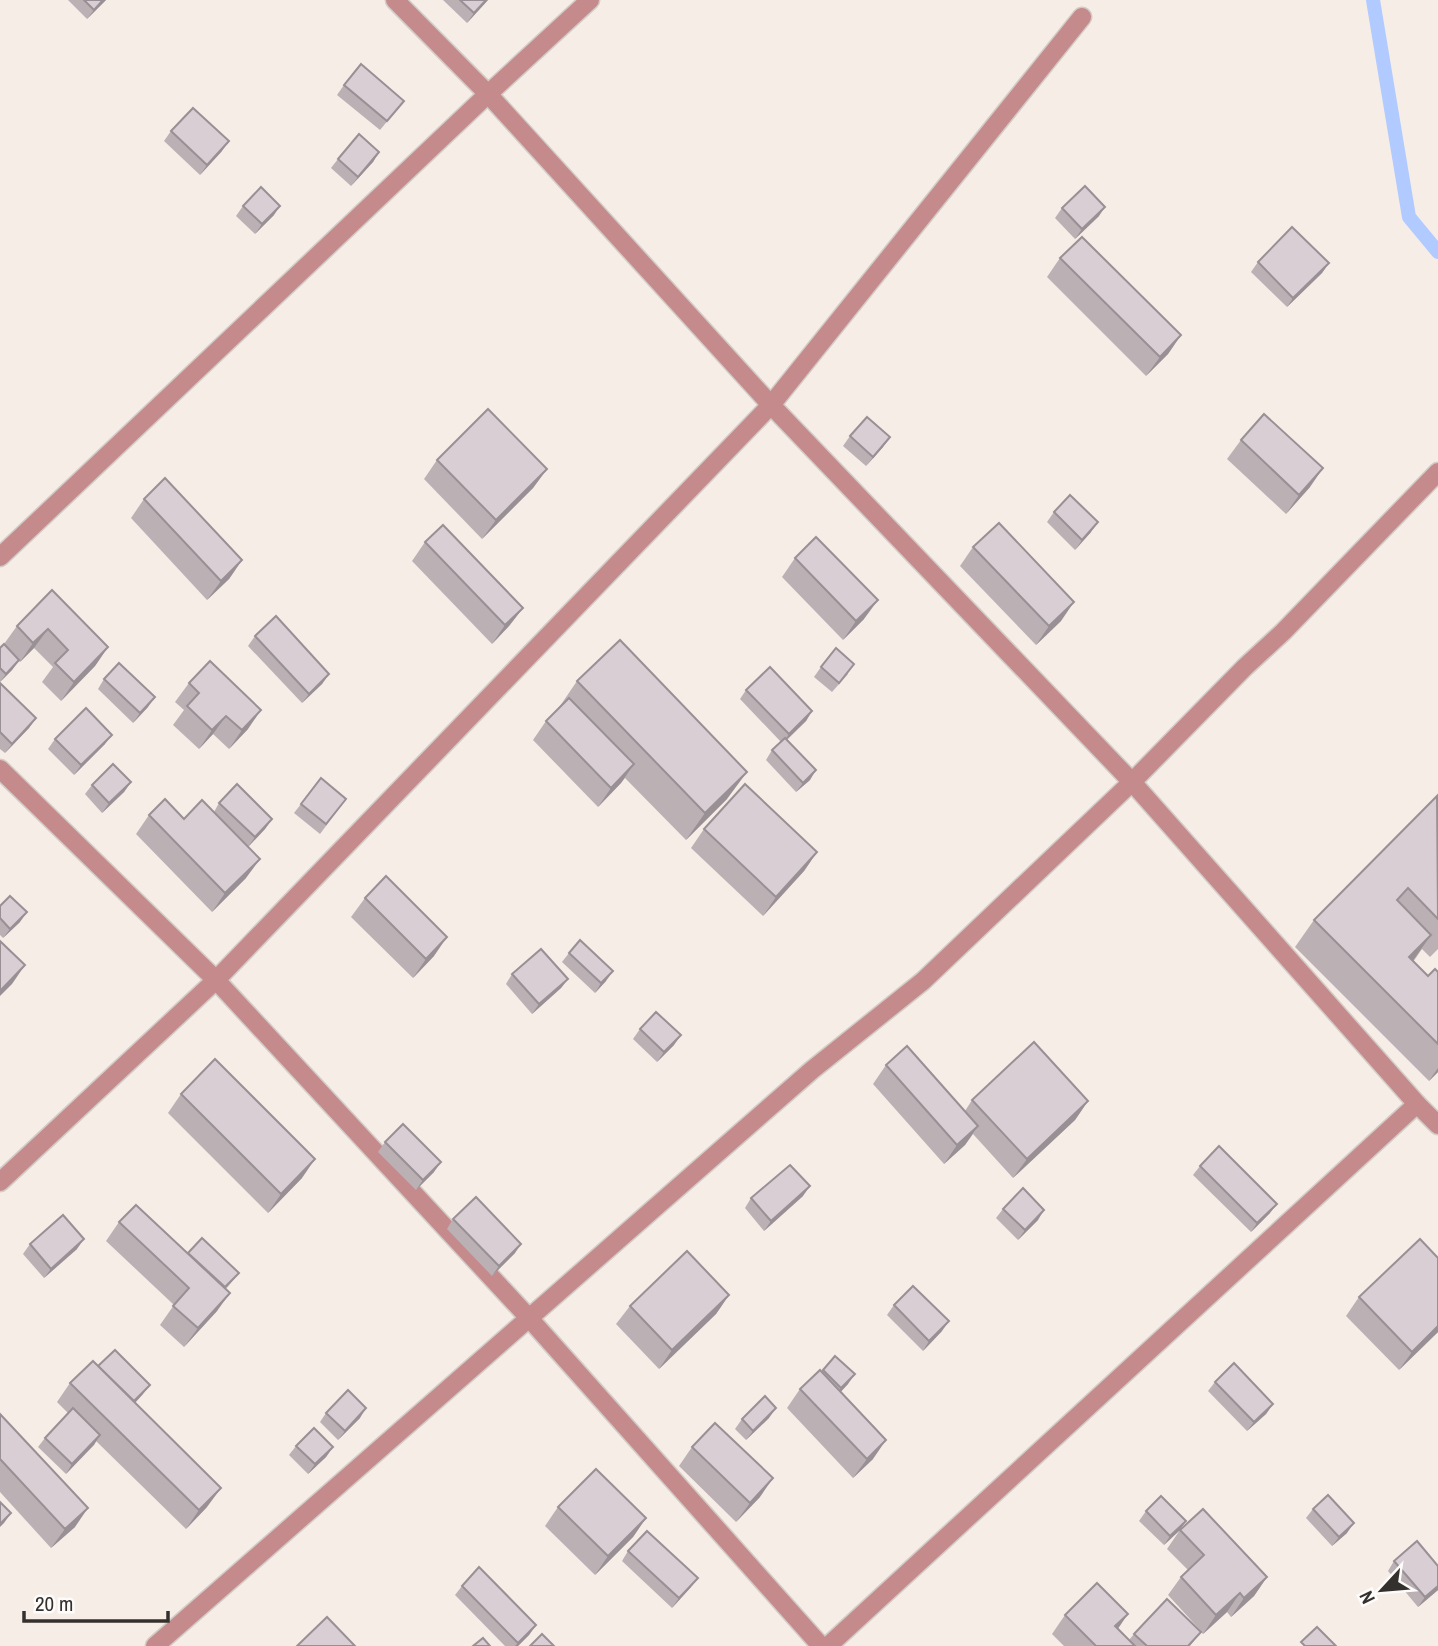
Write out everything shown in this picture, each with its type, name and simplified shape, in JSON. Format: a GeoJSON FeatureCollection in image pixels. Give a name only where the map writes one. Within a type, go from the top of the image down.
{"type":"FeatureCollection","features":[{"type":"Feature","properties":{"kind":"street"},"geometry":{"type":"LineString","coordinates":[[395,0],[488,94],[771,405],[1132,782],[1438,1125]]}},
{"type":"Feature","properties":{"kind":"street"},"geometry":{"type":"LineString","coordinates":[[0,557],[590,0]]}},
{"type":"Feature","properties":{"kind":"street"},"geometry":{"type":"LineString","coordinates":[[0,1182],[216,980],[771,405],[1082,17]]}},
{"type":"Feature","properties":{"kind":"street"},"geometry":{"type":"LineString","coordinates":[[155,1646],[812,1070],[923,981],[1132,782],[1438,472]]}},
{"type":"Feature","properties":{"kind":"street"},"geometry":{"type":"LineString","coordinates":[[0,769],[216,980],[529,1318],[821,1646]]}},
{"type":"Feature","properties":{"kind":"street"},"geometry":{"type":"LineString","coordinates":[[828,1646],[1417,1104]]}},
{"type":"Feature","properties":{"kind":"building"},"geometry":{"type":"Polygon","coordinates":[[[84,0],[103,0],[94,10],[84,0]]]}},
{"type":"Feature","properties":{"kind":"building"},"geometry":{"type":"Polygon","coordinates":[[[460,0],[486,0],[474,13],[460,0]]]}},
{"type":"Feature","properties":{"kind":"building"},"geometry":{"type":"Polygon","coordinates":[[[361,64],[404,101],[387,121],[344,85],[361,64]]]}},
{"type":"Feature","properties":{"kind":"building"},"geometry":{"type":"Polygon","coordinates":[[[193,108],[229,141],[207,165],[171,131],[193,108]]]}},
{"type":"Feature","properties":{"kind":"building"},"geometry":{"type":"Polygon","coordinates":[[[359,134],[379,152],[358,177],[338,159],[359,134]]]}},
{"type":"Feature","properties":{"kind":"building"},"geometry":{"type":"Polygon","coordinates":[[[1085,186],[1105,207],[1082,229],[1062,208],[1085,186]]]}},
{"type":"Feature","properties":{"kind":"building"},"geometry":{"type":"Polygon","coordinates":[[[261,187],[280,206],[262,224],[243,206],[261,187]]]}},
{"type":"Feature","properties":{"kind":"building"},"geometry":{"type":"Polygon","coordinates":[[[1292,227],[1329,263],[1293,298],[1258,262],[1292,227]]]}},
{"type":"Feature","properties":{"kind":"building"},"geometry":{"type":"Polygon","coordinates":[[[1082,237],[1181,335],[1160,357],[1060,258],[1082,237]]]}},
{"type":"Feature","properties":{"kind":"building"},"geometry":{"type":"Polygon","coordinates":[[[488,409],[547,469],[496,520],[437,460],[488,409]]]}},
{"type":"Feature","properties":{"kind":"building"},"geometry":{"type":"Polygon","coordinates":[[[1264,414],[1323,468],[1299,495],[1241,440],[1264,414]]]}},
{"type":"Feature","properties":{"kind":"building"},"geometry":{"type":"Polygon","coordinates":[[[867,417],[890,437],[873,457],[850,436],[867,417]]]}},
{"type":"Feature","properties":{"kind":"building"},"geometry":{"type":"Polygon","coordinates":[[[165,478],[242,560],[221,581],[144,499],[165,478]]]}},
{"type":"Feature","properties":{"kind":"building"},"geometry":{"type":"Polygon","coordinates":[[[1070,495],[1098,522],[1082,540],[1054,512],[1070,495]]]}},
{"type":"Feature","properties":{"kind":"building"},"geometry":{"type":"Polygon","coordinates":[[[999,523],[1074,602],[1049,626],[973,547],[999,523]]]}},
{"type":"Feature","properties":{"kind":"building"},"geometry":{"type":"Polygon","coordinates":[[[443,525],[523,608],[505,625],[425,542],[443,525]]]}},
{"type":"Feature","properties":{"kind":"building"},"geometry":{"type":"Polygon","coordinates":[[[816,537],[878,600],[856,621],[795,558],[816,537]]]}},
{"type":"Feature","properties":{"kind":"building"},"geometry":{"type":"Polygon","coordinates":[[[52,590],[108,647],[74,682],[55,663],[68,650],[48,629],[33,643],[17,626],[52,590]]]}},
{"type":"Feature","properties":{"kind":"building"},"geometry":{"type":"Polygon","coordinates":[[[276,616],[329,674],[309,694],[255,636],[276,616]]]}},
{"type":"Feature","properties":{"kind":"building"},"geometry":{"type":"Polygon","coordinates":[[[620,640],[747,772],[705,813],[577,681],[620,640]]]}},
{"type":"Feature","properties":{"kind":"building"},"geometry":{"type":"Polygon","coordinates":[[[4,644],[19,660],[6,674],[0,668],[0,648],[4,644]]]}},
{"type":"Feature","properties":{"kind":"building"},"geometry":{"type":"Polygon","coordinates":[[[836,648],[854,664],[839,683],[821,667],[836,648]]]}},
{"type":"Feature","properties":{"kind":"building"},"geometry":{"type":"Polygon","coordinates":[[[210,661],[261,710],[242,730],[226,716],[212,730],[187,706],[199,693],[189,683],[210,661]]]}},
{"type":"Feature","properties":{"kind":"building"},"geometry":{"type":"Polygon","coordinates":[[[119,663],[155,697],[140,713],[104,679],[119,663]]]}},
{"type":"Feature","properties":{"kind":"building"},"geometry":{"type":"Polygon","coordinates":[[[770,667],[812,711],[789,734],[746,690],[770,667]]]}},
{"type":"Feature","properties":{"kind":"building"},"geometry":{"type":"Polygon","coordinates":[[[0,683],[36,718],[12,744],[0,732],[0,683]]]}},
{"type":"Feature","properties":{"kind":"building"},"geometry":{"type":"Polygon","coordinates":[[[569,698],[634,764],[611,788],[546,721],[569,698]]]}},
{"type":"Feature","properties":{"kind":"building"},"geometry":{"type":"Polygon","coordinates":[[[86,708],[112,735],[81,765],[55,739],[86,708]]]}},
{"type":"Feature","properties":{"kind":"building"},"geometry":{"type":"Polygon","coordinates":[[[785,738],[816,770],[803,783],[772,750],[785,738]]]}},
{"type":"Feature","properties":{"kind":"building"},"geometry":{"type":"Polygon","coordinates":[[[113,764],[131,782],[109,803],[92,785],[113,764]]]}},
{"type":"Feature","properties":{"kind":"building"},"geometry":{"type":"Polygon","coordinates":[[[321,778],[346,799],[326,824],[301,804],[321,778]]]}},
{"type":"Feature","properties":{"kind":"building"},"geometry":{"type":"Polygon","coordinates":[[[237,784],[272,819],[255,837],[219,803],[237,784]]]}},
{"type":"Feature","properties":{"kind":"building"},"geometry":{"type":"Polygon","coordinates":[[[745,784],[817,852],[776,897],[704,829],[745,784]]]}},
{"type":"Feature","properties":{"kind":"building"},"geometry":{"type":"Polygon","coordinates":[[[1437,796],[1438,919],[1408,888],[1397,900],[1431,935],[1409,957],[1428,976],[1435,969],[1438,972],[1438,1044],[1314,920],[1437,796]]]}},
{"type":"Feature","properties":{"kind":"building"},"geometry":{"type":"Polygon","coordinates":[[[165,799],[184,819],[202,800],[260,859],[225,893],[149,815],[165,799]]]}},
{"type":"Feature","properties":{"kind":"building"},"geometry":{"type":"Polygon","coordinates":[[[386,876],[447,937],[426,959],[365,898],[386,876]]]}},
{"type":"Feature","properties":{"kind":"building"},"geometry":{"type":"Polygon","coordinates":[[[10,896],[27,912],[10,929],[0,918],[0,906],[10,896]]]}},
{"type":"Feature","properties":{"kind":"building"},"geometry":{"type":"Polygon","coordinates":[[[580,940],[613,971],[601,983],[569,953],[580,940]]]}},
{"type":"Feature","properties":{"kind":"building"},"geometry":{"type":"Polygon","coordinates":[[[0,941],[25,965],[0,991],[0,941]]]}},
{"type":"Feature","properties":{"kind":"building"},"geometry":{"type":"Polygon","coordinates":[[[541,949],[568,979],[539,1004],[512,974],[541,949]]]}},
{"type":"Feature","properties":{"kind":"building"},"geometry":{"type":"Polygon","coordinates":[[[656,1012],[681,1035],[664,1052],[640,1029],[656,1012]]]}},
{"type":"Feature","properties":{"kind":"building"},"geometry":{"type":"Polygon","coordinates":[[[1034,1042],[1088,1101],[1027,1159],[972,1100],[1034,1042]]]}},
{"type":"Feature","properties":{"kind":"building"},"geometry":{"type":"Polygon","coordinates":[[[907,1046],[978,1126],[957,1145],[886,1065],[907,1046]]]}},
{"type":"Feature","properties":{"kind":"building"},"geometry":{"type":"Polygon","coordinates":[[[215,1059],[315,1159],[281,1194],[181,1094],[215,1059]]]}},
{"type":"Feature","properties":{"kind":"building"},"geometry":{"type":"Polygon","coordinates":[[[403,1124],[441,1162],[423,1180],[385,1142],[403,1124]]]}},
{"type":"Feature","properties":{"kind":"building"},"geometry":{"type":"Polygon","coordinates":[[[1219,1146],[1277,1204],[1257,1223],[1200,1166],[1219,1146]]]}},
{"type":"Feature","properties":{"kind":"building"},"geometry":{"type":"Polygon","coordinates":[[[790,1165],[810,1186],[771,1221],[751,1198],[790,1165]]]}},
{"type":"Feature","properties":{"kind":"building"},"geometry":{"type":"Polygon","coordinates":[[[1023,1188],[1044,1210],[1025,1230],[1003,1209],[1023,1188]]]}},
{"type":"Feature","properties":{"kind":"building"},"geometry":{"type":"Polygon","coordinates":[[[476,1197],[521,1244],[499,1266],[453,1219],[476,1197]]]}},
{"type":"Feature","properties":{"kind":"building"},"geometry":{"type":"Polygon","coordinates":[[[136,1205],[230,1293],[198,1328],[173,1306],[189,1288],[119,1222],[136,1205]]]}},
{"type":"Feature","properties":{"kind":"building"},"geometry":{"type":"Polygon","coordinates":[[[63,1215],[84,1239],[51,1269],[30,1244],[63,1215]]]}},
{"type":"Feature","properties":{"kind":"building"},"geometry":{"type":"Polygon","coordinates":[[[202,1238],[239,1273],[225,1287],[188,1253],[202,1238]]]}},
{"type":"Feature","properties":{"kind":"building"},"geometry":{"type":"Polygon","coordinates":[[[1420,1239],[1438,1258],[1438,1326],[1412,1352],[1359,1297],[1420,1239]]]}},
{"type":"Feature","properties":{"kind":"building"},"geometry":{"type":"Polygon","coordinates":[[[687,1251],[729,1295],[672,1350],[630,1306],[687,1251]]]}},
{"type":"Feature","properties":{"kind":"building"},"geometry":{"type":"Polygon","coordinates":[[[913,1286],[949,1321],[929,1341],[894,1305],[913,1286]]]}},
{"type":"Feature","properties":{"kind":"building"},"geometry":{"type":"Polygon","coordinates":[[[115,1350],[150,1385],[134,1401],[98,1366],[115,1350]]]}},
{"type":"Feature","properties":{"kind":"building"},"geometry":{"type":"Polygon","coordinates":[[[835,1356],[855,1374],[841,1388],[823,1370],[835,1356]]]}},
{"type":"Feature","properties":{"kind":"building"},"geometry":{"type":"Polygon","coordinates":[[[93,1361],[221,1488],[199,1510],[70,1383],[93,1361]]]}},
{"type":"Feature","properties":{"kind":"building"},"geometry":{"type":"Polygon","coordinates":[[[1234,1363],[1273,1404],[1254,1422],[1215,1382],[1234,1363]]]}},
{"type":"Feature","properties":{"kind":"building"},"geometry":{"type":"Polygon","coordinates":[[[820,1370],[886,1440],[867,1459],[800,1389],[820,1370]]]}},
{"type":"Feature","properties":{"kind":"building"},"geometry":{"type":"Polygon","coordinates":[[[348,1390],[366,1408],[345,1431],[326,1413],[348,1390]]]}},
{"type":"Feature","properties":{"kind":"building"},"geometry":{"type":"Polygon","coordinates":[[[765,1396],[776,1408],[753,1431],[742,1419],[765,1396]]]}},
{"type":"Feature","properties":{"kind":"building"},"geometry":{"type":"Polygon","coordinates":[[[73,1408],[100,1435],[72,1464],[45,1438],[73,1408]]]}},
{"type":"Feature","properties":{"kind":"building"},"geometry":{"type":"Polygon","coordinates":[[[0,1414],[88,1508],[65,1529],[0,1459],[0,1414]]]}},
{"type":"Feature","properties":{"kind":"building"},"geometry":{"type":"Polygon","coordinates":[[[715,1423],[773,1478],[750,1503],[692,1447],[715,1423]]]}},
{"type":"Feature","properties":{"kind":"building"},"geometry":{"type":"Polygon","coordinates":[[[314,1428],[333,1447],[315,1464],[296,1446],[314,1428]]]}},
{"type":"Feature","properties":{"kind":"building"},"geometry":{"type":"Polygon","coordinates":[[[596,1469],[646,1518],[608,1556],[558,1507],[596,1469]]]}},
{"type":"Feature","properties":{"kind":"building"},"geometry":{"type":"Polygon","coordinates":[[[1328,1495],[1354,1523],[1339,1537],[1313,1509],[1328,1495]]]}},
{"type":"Feature","properties":{"kind":"building"},"geometry":{"type":"Polygon","coordinates":[[[1161,1496],[1186,1521],[1170,1536],[1146,1511],[1161,1496]]]}},
{"type":"Feature","properties":{"kind":"building"},"geometry":{"type":"Polygon","coordinates":[[[0,1502],[11,1513],[0,1524],[0,1502]]]}},
{"type":"Feature","properties":{"kind":"building"},"geometry":{"type":"Polygon","coordinates":[[[1203,1509],[1267,1577],[1244,1598],[1240,1593],[1216,1615],[1181,1577],[1204,1555],[1180,1530],[1203,1509]]]}},
{"type":"Feature","properties":{"kind":"building"},"geometry":{"type":"Polygon","coordinates":[[[647,1531],[698,1578],[679,1598],[628,1551],[647,1531]]]}},
{"type":"Feature","properties":{"kind":"building"},"geometry":{"type":"Polygon","coordinates":[[[1417,1541],[1438,1566],[1438,1586],[1425,1597],[1394,1561],[1417,1541]]]}},
{"type":"Feature","properties":{"kind":"building"},"geometry":{"type":"Polygon","coordinates":[[[479,1567],[536,1625],[518,1643],[462,1586],[479,1567]]]}},
{"type":"Feature","properties":{"kind":"building"},"geometry":{"type":"Polygon","coordinates":[[[1097,1583],[1128,1614],[1115,1626],[1135,1646],[1096,1646],[1065,1615],[1097,1583]]]}},
{"type":"Feature","properties":{"kind":"building"},"geometry":{"type":"Polygon","coordinates":[[[1167,1599],[1201,1632],[1188,1646],[1147,1646],[1134,1634],[1167,1599]]]}},
{"type":"Feature","properties":{"kind":"building"},"geometry":{"type":"Polygon","coordinates":[[[327,1617],[355,1646],[297,1646],[327,1617]]]}},
{"type":"Feature","properties":{"kind":"building"},"geometry":{"type":"Polygon","coordinates":[[[1317,1627],[1336,1646],[1305,1646],[1301,1642],[1317,1627]]]}},
{"type":"Feature","properties":{"kind":"building"},"geometry":{"type":"Polygon","coordinates":[[[542,1634],[554,1646],[530,1646],[542,1634]]]}},
{"type":"Feature","properties":{"kind":"building"},"geometry":{"type":"Polygon","coordinates":[[[483,1638],[490,1646],[473,1646],[483,1638]]]}},
{"type":"Feature","properties":{"kind":"waterway"},"geometry":{"type":"LineString","coordinates":[[1373,0],[1409,217],[1438,252]]}}]}
